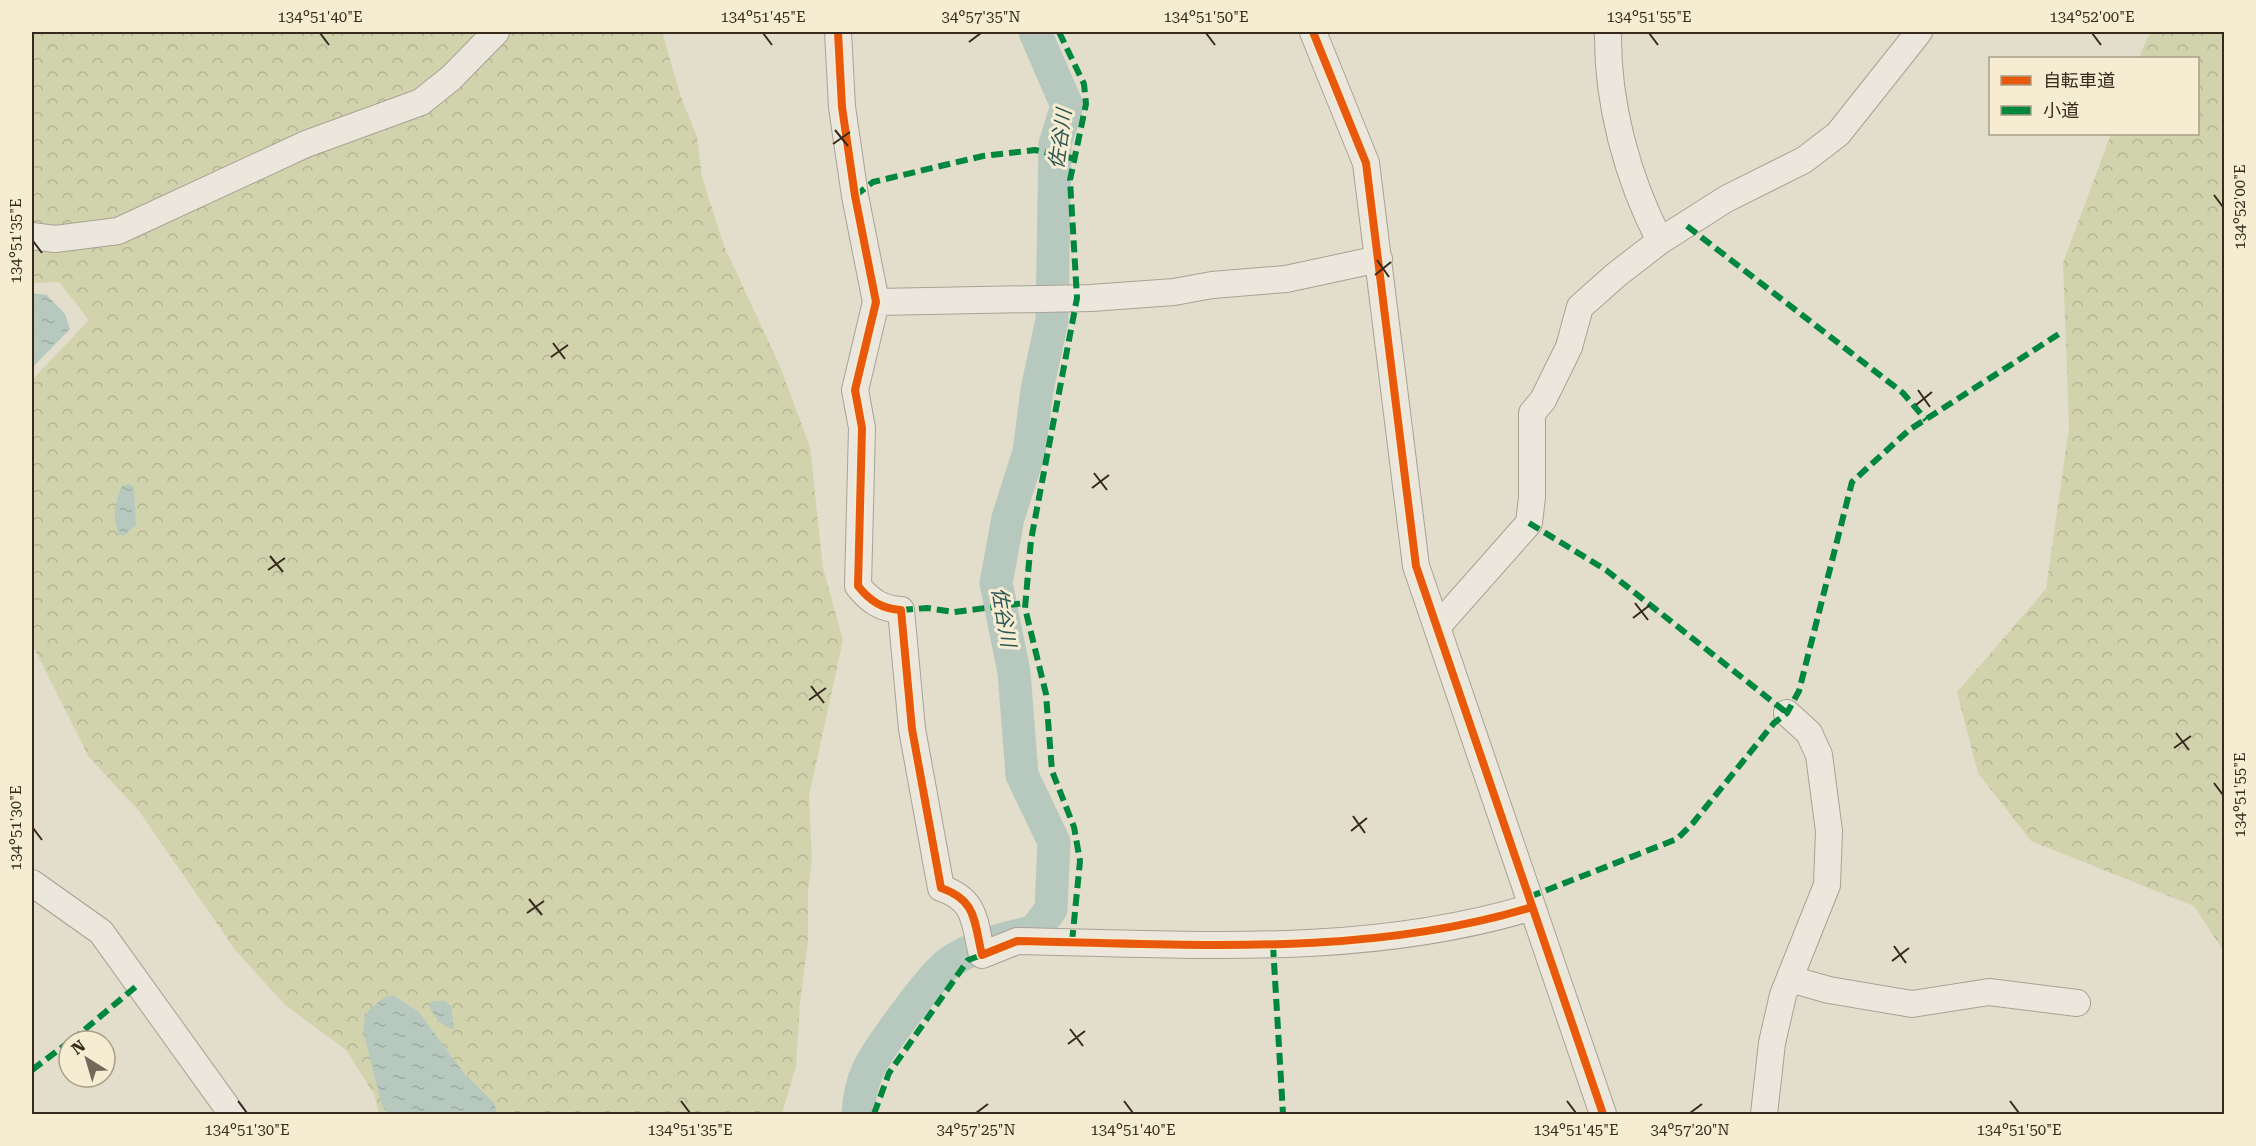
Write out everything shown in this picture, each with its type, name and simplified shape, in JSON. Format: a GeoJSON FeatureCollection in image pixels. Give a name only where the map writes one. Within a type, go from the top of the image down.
{"type":"FeatureCollection","features":[{"type":"Feature","properties":{"kind":"street"},"geometry":{"type":"LineString","coordinates":[[32,236],[55,239],[118,231],[306,144],[421,102],[451,78],[496,32]]}},
{"type":"Feature","properties":{"kind":"street"},"geometry":{"type":"LineString","coordinates":[[838,32],[842,107],[855,195],[876,302],[855,390],[862,428],[858,586],[867,597],[886,609],[901,610],[912,729],[941,888],[958,894],[971,907],[982,955],[1017,941],[1273,945],[1362,941],[1488,919],[1532,907]]}},
{"type":"Feature","properties":{"kind":"street"},"geometry":{"type":"LineString","coordinates":[[1313,32],[1366,164],[1416,566],[1603,1114]]}},
{"type":"Feature","properties":{"kind":"street"},"geometry":{"type":"LineString","coordinates":[[1608,32],[1607,49],[1617,118],[1629,164],[1648,219],[1660,241]]}},
{"type":"Feature","properties":{"kind":"street"},"geometry":{"type":"LineString","coordinates":[[1438,626],[1528,523],[1532,497],[1532,413],[1544,400],[1569,347],[1580,307],[1616,274],[1660,241],[1726,199],[1804,160],[1838,134],[1919,32]]}},
{"type":"Feature","properties":{"kind":"street"},"geometry":{"type":"LineString","coordinates":[[876,302],[1091,298],[1174,292],[1212,285],[1286,279],[1379,259]]}},
{"type":"Feature","properties":{"kind":"street"},"geometry":{"type":"LineString","coordinates":[[1764,1114],[1772,1043],[1783,995],[1827,885],[1829,831],[1819,755],[1809,733],[1787,712]]}},
{"type":"Feature","properties":{"kind":"street"},"geometry":{"type":"LineString","coordinates":[[32,883],[101,932],[232,1114]]}},
{"type":"Feature","properties":{"kind":"street"},"geometry":{"type":"LineString","coordinates":[[1790,979],[1829,990],[1912,1004],[1989,992],[2077,1003]]}},
{"type":"Feature","properties":{"kind":"green space"},"geometry":{"type":"Polygon","coordinates":[[[32,32],[662,32],[681,97],[697,137],[702,177],[724,246],[779,364],[810,447],[823,568],[843,640],[809,796],[812,859],[808,893],[808,940],[800,1003],[796,1066],[782,1114],[379,1114],[374,1094],[346,1050],[285,1005],[236,951],[139,811],[89,757],[32,644],[32,380],[89,320],[59,282],[32,283],[32,32]]]}},
{"type":"Feature","properties":{"kind":"green space"},"geometry":{"type":"Polygon","coordinates":[[[2153,32],[2224,32],[2224,952],[2194,906],[2031,841],[1978,773],[1957,692],[2046,589],[2069,428],[2063,263],[2111,135],[2199,135],[2199,57],[2139,57],[2148,37],[2153,32]]]}},
{"type":"Feature","properties":{"kind":"water"},"geometry":{"type":"Polygon","coordinates":[[[32,293],[47,295],[65,314],[70,329],[32,368],[32,293]]]}},
{"type":"Feature","properties":{"kind":"water"},"geometry":{"type":"Polygon","coordinates":[[[129,484],[134,487],[136,525],[124,535],[119,535],[115,522],[117,499],[122,486],[129,484]]]}},
{"type":"Feature","properties":{"kind":"water"},"geometry":{"type":"Polygon","coordinates":[[[393,995],[419,1012],[463,1072],[494,1103],[497,1114],[388,1114],[382,1106],[363,1030],[365,1014],[383,998],[393,995]]]}},
{"type":"Feature","properties":{"kind":"water"},"geometry":{"type":"Polygon","coordinates":[[[432,1001],[445,1001],[451,1006],[454,1029],[442,1024],[436,1017],[429,1006],[432,1001]]]}},
{"type":"Feature","properties":{"kind":"waterway","name":"佐谷川"},"geometry":{"type":"LineString","coordinates":[[858,1114],[862,1086],[868,1070],[882,1046],[941,970],[949,963],[979,947],[1034,932],[1051,909],[1054,842],[1022,775],[1014,672],[996,583],[1008,518],[1029,452],[1037,390],[1052,320],[1055,144],[1067,106],[1035,32]]}},
{"type":"Feature","properties":{"kind":"marked path"},"geometry":{"type":"LineString","coordinates":[[1059,32],[1084,84],[1086,104],[1070,180],[1077,298],[1031,540],[1025,608],[1046,694],[1052,771],[1074,827],[1080,861],[1072,942]]}},
{"type":"Feature","properties":{"kind":"marked path"},"geometry":{"type":"LineString","coordinates":[[855,196],[873,182],[983,156],[1035,150],[1076,159]]}},
{"type":"Feature","properties":{"kind":"marked path"},"geometry":{"type":"LineString","coordinates":[[1687,226],[1903,393],[1926,420]]}},
{"type":"Feature","properties":{"kind":"marked path"},"geometry":{"type":"LineString","coordinates":[[1529,897],[1677,839],[1693,823],[1774,723],[1787,713],[1799,691],[1852,482],[1909,430],[2059,334]]}},
{"type":"Feature","properties":{"kind":"marked path"},"geometry":{"type":"LineString","coordinates":[[1529,523],[1606,570],[1787,713]]}},
{"type":"Feature","properties":{"kind":"marked path"},"geometry":{"type":"LineString","coordinates":[[901,610],[927,608],[954,612],[1025,603]]}},
{"type":"Feature","properties":{"kind":"marked path"},"geometry":{"type":"LineString","coordinates":[[1273,945],[1283,1114]]}},
{"type":"Feature","properties":{"kind":"marked path"},"geometry":{"type":"LineString","coordinates":[[874,1114],[889,1073],[968,960],[982,955]]}},
{"type":"Feature","properties":{"kind":"marked path"},"geometry":{"type":"LineString","coordinates":[[85,1029],[139,984]]}},
{"type":"Feature","properties":{"kind":"marked path"},"geometry":{"type":"LineString","coordinates":[[32,1070],[57,1051]]}},
{"type":"Feature","properties":{"kind":"cycle path"},"geometry":{"type":"LineString","coordinates":[[838,32],[842,107],[855,196],[876,302],[855,390],[862,428],[858,586],[877,603],[901,610],[912,729],[941,888],[953,893],[968,906],[975,922],[982,955],[1017,941],[1212,945],[1341,941],[1405,934],[1469,923],[1532,907]]}},
{"type":"Feature","properties":{"kind":"cycle path"},"geometry":{"type":"LineString","coordinates":[[1313,32],[1366,163],[1416,566],[1603,1114]]}}]}
